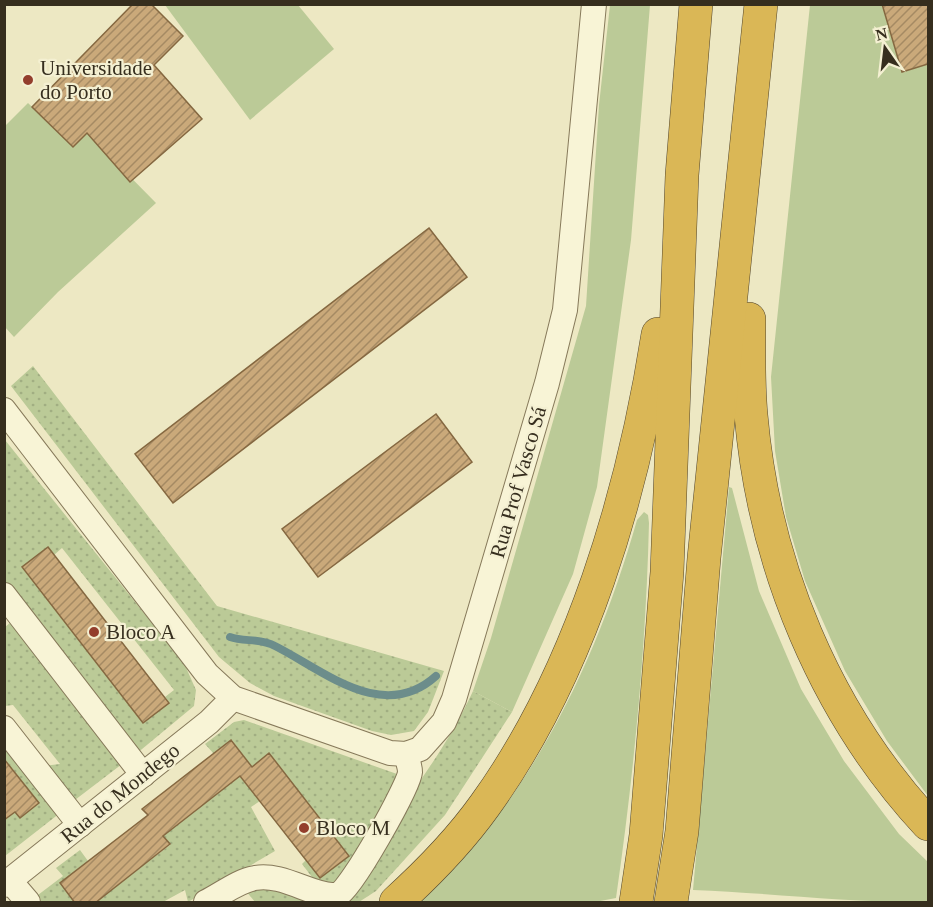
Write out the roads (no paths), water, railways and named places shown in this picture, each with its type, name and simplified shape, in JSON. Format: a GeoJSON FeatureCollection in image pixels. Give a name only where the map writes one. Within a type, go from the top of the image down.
{"type":"FeatureCollection","features":[{"type":"Feature","properties":{"kind":"highway"},"geometry":{"type":"LineString","coordinates":[[636,903],[646,835],[667,572],[682,175],[696,4]]}},
{"type":"Feature","properties":{"kind":"highway"},"geometry":{"type":"LineString","coordinates":[[671,903],[682,831],[704,558],[748,150],[760,4]]}},
{"type":"Feature","properties":{"kind":"highway"},"geometry":{"type":"LineString","coordinates":[[748,150],[750,412],[771,531],[795,609],[829,683],[876,759],[928,824]]}},
{"type":"Feature","properties":{"kind":"highway"},"geometry":{"type":"LineString","coordinates":[[396,903],[451,847],[485,805],[516,757],[567,658],[606,555],[650,386],[682,175]]}},
{"type":"Feature","properties":{"kind":"street","name":"Rua Prof Vasco Sá"},"geometry":{"type":"LineString","coordinates":[[406,754],[420,749],[438,729],[454,699],[558,341],[565,310],[594,4]]}},
{"type":"Feature","properties":{"kind":"street"},"geometry":{"type":"LineString","coordinates":[[4,410],[207,674],[233,698],[390,753],[406,754],[410,771],[407,784],[348,887],[340,894],[325,894],[282,878],[256,878],[243,881],[206,903]]}},
{"type":"Feature","properties":{"kind":"street"},"geometry":{"type":"LineString","coordinates":[[4,595],[143,775]]}},
{"type":"Feature","properties":{"kind":"street","name":"Rua do Mondego"},"geometry":{"type":"LineString","coordinates":[[7,883],[209,722],[233,698]]}},
{"type":"Feature","properties":{"kind":"street"},"geometry":{"type":"LineString","coordinates":[[4,728],[80,825]]}},
{"type":"Feature","properties":{"kind":"street"},"geometry":{"type":"LineString","coordinates":[[7,883],[28,903]]}},
{"type":"Feature","properties":{"kind":"waterway"},"geometry":{"type":"LineString","coordinates":[[230,637],[269,644],[333,679],[374,694],[395,695],[416,689],[436,676]]}},
{"type":"Feature","properties":{"kind":"place","name":"Universidade do Porto"},"geometry":{"type":"Point","coordinates":[28,80]}},
{"type":"Feature","properties":{"kind":"place","name":"Bloco A"},"geometry":{"type":"Point","coordinates":[94,632]}},
{"type":"Feature","properties":{"kind":"place","name":"Bloco M"},"geometry":{"type":"Point","coordinates":[304,828]}}]}
